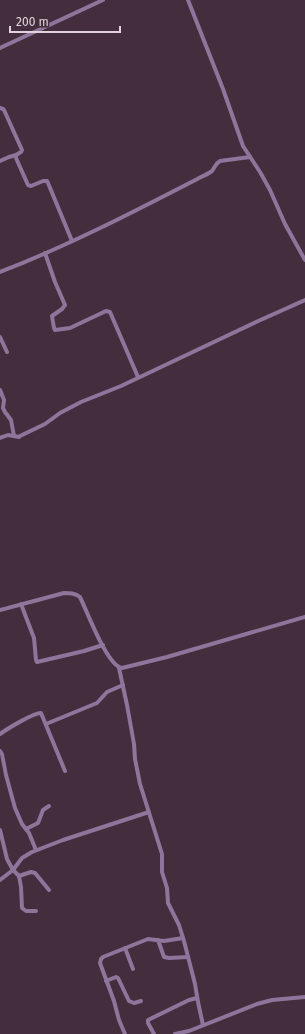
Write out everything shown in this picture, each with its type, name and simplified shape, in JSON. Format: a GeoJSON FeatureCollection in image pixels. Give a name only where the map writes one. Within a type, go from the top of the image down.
{"type":"FeatureCollection","features":[{"type":"Feature","properties":{"kind":"street"},"geometry":{"type":"LineString","coordinates":[[0,48],[103,0]]}},
{"type":"Feature","properties":{"kind":"street"},"geometry":{"type":"LineString","coordinates":[[188,0],[223,89],[243,146],[270,190],[285,224],[305,260]]}},
{"type":"Feature","properties":{"kind":"street"},"geometry":{"type":"LineString","coordinates":[[0,108],[4,110],[22,150],[16,155],[0,161]]}},
{"type":"Feature","properties":{"kind":"street"},"geometry":{"type":"LineString","coordinates":[[16,155],[28,185],[32,186],[43,181],[47,181],[72,241]]}},
{"type":"Feature","properties":{"kind":"street"},"geometry":{"type":"LineString","coordinates":[[0,272],[72,241],[203,176],[213,170],[217,162],[250,157]]}},
{"type":"Feature","properties":{"kind":"street"},"geometry":{"type":"LineString","coordinates":[[45,253],[65,306],[62,310],[52,316],[55,330],[67,329],[106,311],[110,312],[138,377]]}},
{"type":"Feature","properties":{"kind":"street"},"geometry":{"type":"LineString","coordinates":[[0,438],[8,435],[16,437],[20,436],[45,424],[81,402],[121,386],[305,300]]}},
{"type":"Feature","properties":{"kind":"street"},"geometry":{"type":"LineString","coordinates":[[0,337],[7,352]]}},
{"type":"Feature","properties":{"kind":"street"},"geometry":{"type":"LineString","coordinates":[[0,390],[4,400],[3,406],[10,420],[14,436]]}},
{"type":"Feature","properties":{"kind":"street"},"geometry":{"type":"LineString","coordinates":[[0,610],[64,593],[77,594],[83,603],[102,645],[119,668],[133,738],[134,759],[140,784],[162,854],[162,872],[167,888],[168,903],[179,925],[183,938],[195,984],[203,1025]]}},
{"type":"Feature","properties":{"kind":"street"},"geometry":{"type":"LineString","coordinates":[[21,604],[34,638],[37,662],[84,651],[102,645]]}},
{"type":"Feature","properties":{"kind":"street"},"geometry":{"type":"LineString","coordinates":[[119,668],[127,668],[153,661],[305,616]]}},
{"type":"Feature","properties":{"kind":"street"},"geometry":{"type":"LineString","coordinates":[[46,724],[97,703],[108,692],[123,685]]}},
{"type":"Feature","properties":{"kind":"street"},"geometry":{"type":"LineString","coordinates":[[0,734],[32,716],[40,713],[42,714],[65,771]]}},
{"type":"Feature","properties":{"kind":"street"},"geometry":{"type":"LineString","coordinates":[[0,751],[15,808],[22,824],[31,836],[36,850]]}},
{"type":"Feature","properties":{"kind":"street"},"geometry":{"type":"LineString","coordinates":[[26,829],[38,823],[43,810],[49,806]]}},
{"type":"Feature","properties":{"kind":"street"},"geometry":{"type":"LineString","coordinates":[[0,880],[13,870],[25,855],[63,840],[149,812]]}},
{"type":"Feature","properties":{"kind":"street"},"geometry":{"type":"LineString","coordinates":[[0,830],[5,853],[13,870],[19,876],[22,908],[26,911],[36,911]]}},
{"type":"Feature","properties":{"kind":"street"},"geometry":{"type":"LineString","coordinates":[[19,876],[35,872],[48,890]]}},
{"type":"Feature","properties":{"kind":"street"},"geometry":{"type":"LineString","coordinates":[[125,1034],[121,1026],[100,960],[148,939],[164,941],[183,938]]}},
{"type":"Feature","properties":{"kind":"street"},"geometry":{"type":"LineString","coordinates":[[158,940],[164,957],[188,957]]}},
{"type":"Feature","properties":{"kind":"street"},"geometry":{"type":"LineString","coordinates":[[125,948],[133,969]]}},
{"type":"Feature","properties":{"kind":"street"},"geometry":{"type":"LineString","coordinates":[[106,981],[116,977],[118,978],[129,1001],[134,1003],[141,1001]]}},
{"type":"Feature","properties":{"kind":"street"},"geometry":{"type":"LineString","coordinates":[[175,1034],[189,1031],[257,1004],[284,998],[305,996]]}},
{"type":"Feature","properties":{"kind":"street"},"geometry":{"type":"LineString","coordinates":[[154,1034],[148,1020],[189,1000],[197,998]]}}]}
